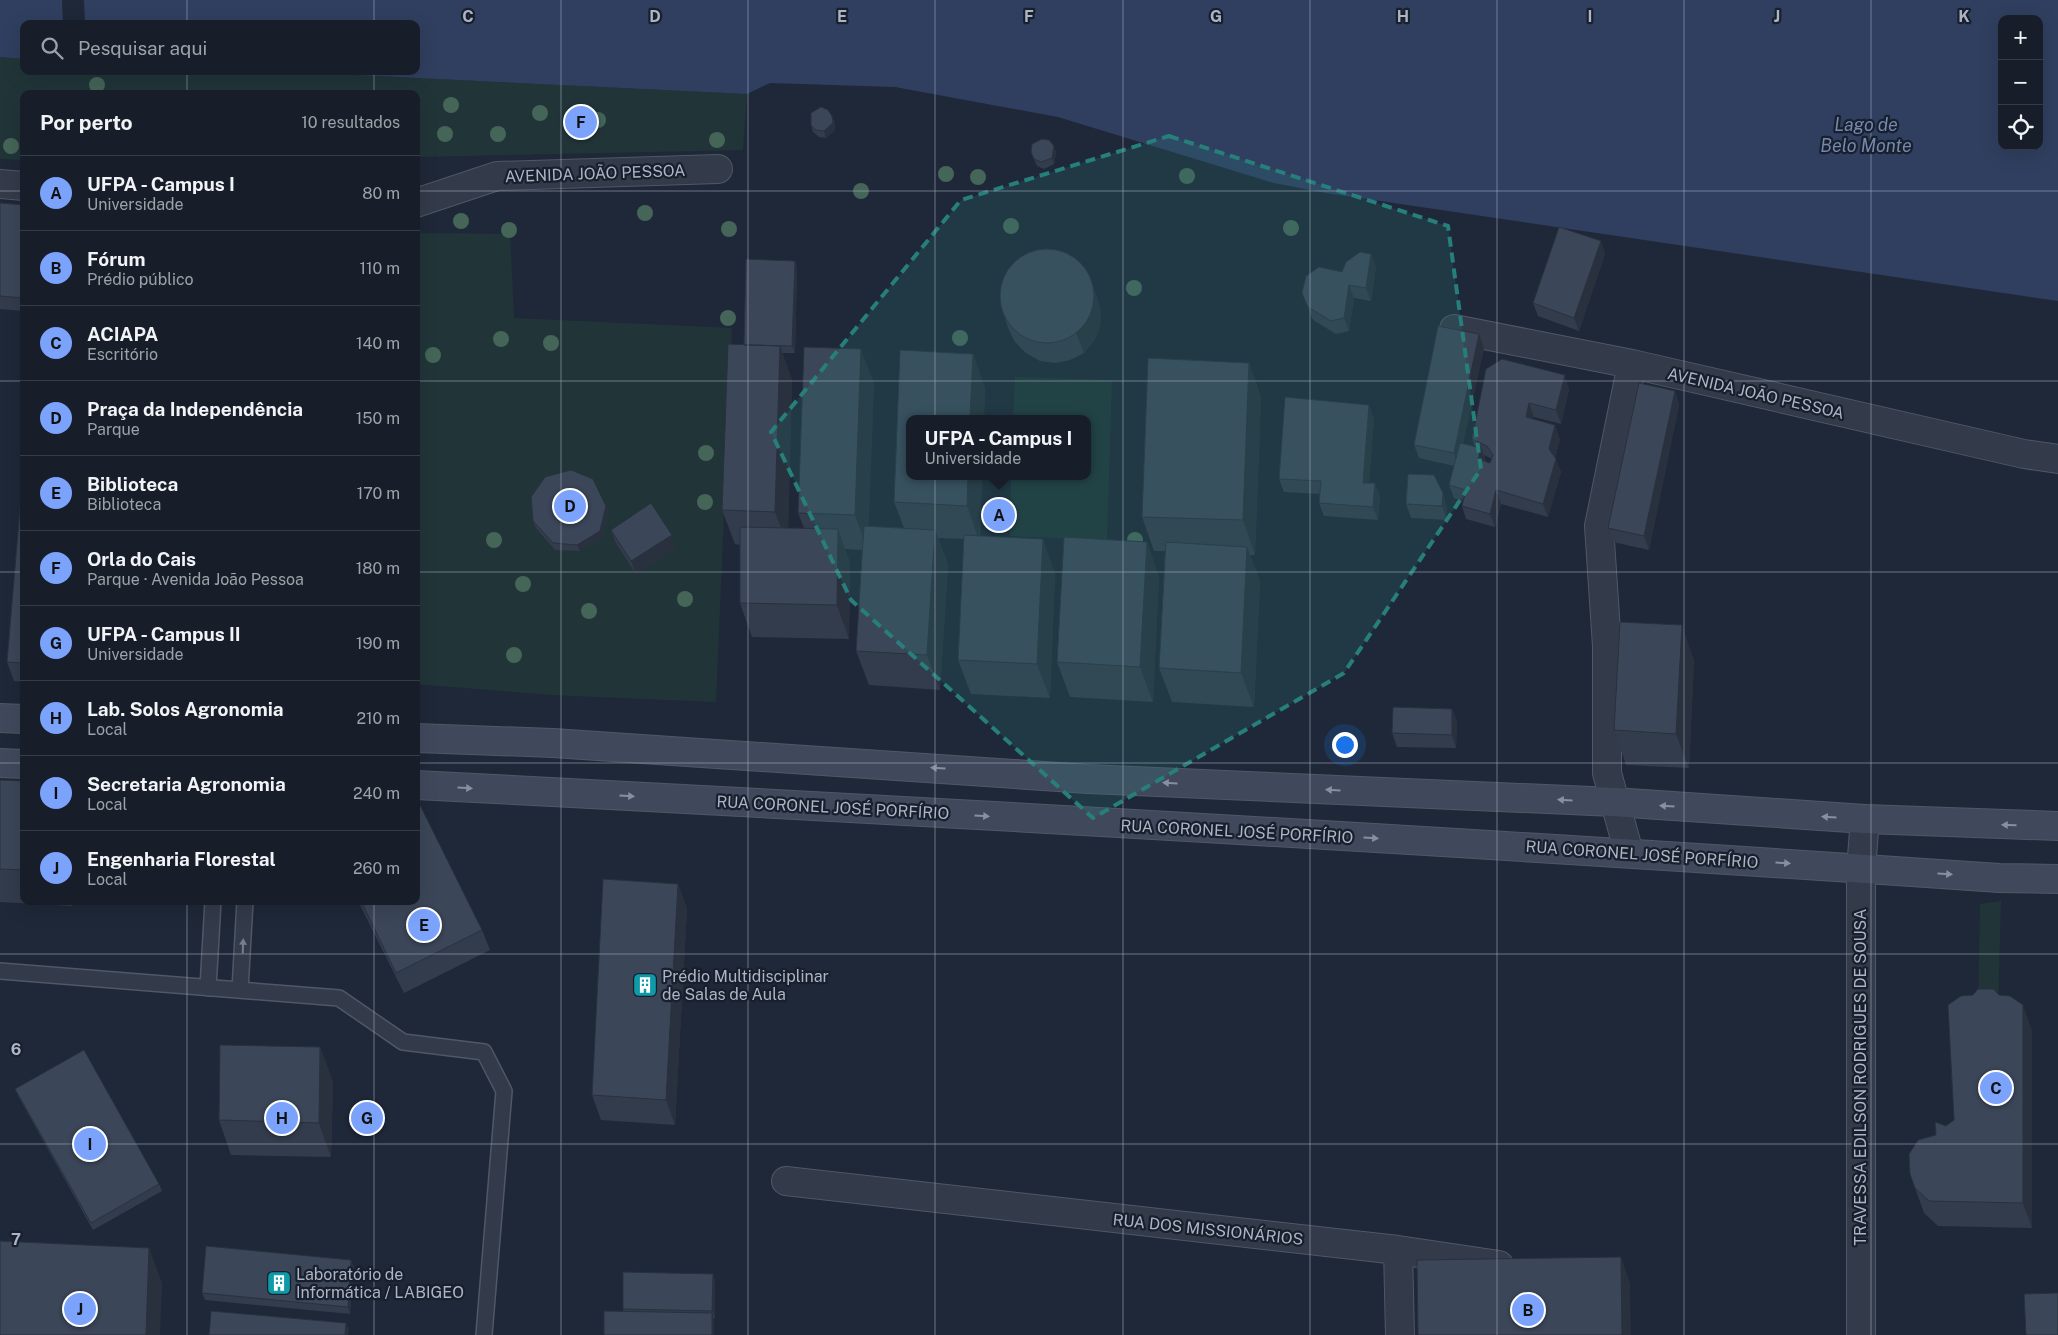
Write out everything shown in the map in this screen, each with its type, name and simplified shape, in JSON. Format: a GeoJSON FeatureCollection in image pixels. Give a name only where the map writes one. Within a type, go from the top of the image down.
{"type":"FeatureCollection","features":[{"type":"Feature","properties":{"kind":"street","name":"AVENIDA JOÃO PESSOA"},"geometry":{"type":"LineString","coordinates":[[420,202],[497,176],[718,169]]}},
{"type":"Feature","properties":{"kind":"street"},"geometry":{"type":"LineString","coordinates":[[0,184],[20,186]]}},
{"type":"Feature","properties":{"kind":"street","name":"AVENIDA JOÃO PESSOA"},"geometry":{"type":"LineString","coordinates":[[1454,329],[1632,364],[2014,452],[2058,459]]}},
{"type":"Feature","properties":{"kind":"street"},"geometry":{"type":"LineString","coordinates":[[1630,853],[1607,773],[1607,646],[1600,526],[1632,364]]}},
{"type":"Feature","properties":{"kind":"street"},"geometry":{"type":"LineString","coordinates":[[0,718],[20,719]]}},
{"type":"Feature","properties":{"kind":"street"},"geometry":{"type":"LineString","coordinates":[[420,738],[553,743],[1088,779],[1614,802],[1865,819],[2058,826]]}},
{"type":"Feature","properties":{"kind":"street"},"geometry":{"type":"LineString","coordinates":[[0,763],[20,764]]}},
{"type":"Feature","properties":{"kind":"street"},"geometry":{"type":"LineString","coordinates":[[1087,822],[1088,779]]}},
{"type":"Feature","properties":{"kind":"street","name":"RUA CORONEL JOSÉ PORFÍRIO"},"geometry":{"type":"LineString","coordinates":[[420,785],[882,809],[1630,853],[1999,878],[2058,879]]}},
{"type":"Feature","properties":{"kind":"street","name":"TRAVESSA EDILSON RODRIGUES DE SOUSA"},"geometry":{"type":"LineString","coordinates":[[1861,1335],[1860,869],[1865,819]]}},
{"type":"Feature","properties":{"kind":"street","name":"RUA DOS MISSIONÁRIOS"},"geometry":{"type":"LineString","coordinates":[[786,1181],[1398,1250],[1524,1268]]}},
{"type":"Feature","properties":{"kind":"street"},"geometry":{"type":"LineString","coordinates":[[1398,1250],[1400,1335]]}},
{"type":"Feature","properties":{"kind":"lane"},"geometry":{"type":"LineString","coordinates":[[208,988],[213,905]]}},
{"type":"Feature","properties":{"kind":"lane"},"geometry":{"type":"LineString","coordinates":[[240,990],[245,905]]}},
{"type":"Feature","properties":{"kind":"lane"},"geometry":{"type":"LineString","coordinates":[[0,971],[338,998],[403,1042],[484,1052],[504,1090],[484,1335]]}},
{"type":"Feature","properties":{"kind":"highlighted area"},"geometry":{"type":"Polygon","coordinates":[[[1169,136],[1448,226],[1481,469],[1344,673],[1093,818],[851,600],[771,432],[961,200],[1169,136]]]}},
{"type":"Feature","properties":{"kind":"green space"},"geometry":{"type":"Polygon","coordinates":[[[0,57],[20,59],[20,75],[356,75],[747,94],[743,150],[420,157],[420,90],[20,90],[20,160],[0,159],[0,57]]]}},
{"type":"Feature","properties":{"kind":"green space"},"geometry":{"type":"Polygon","coordinates":[[[420,233],[510,234],[514,318],[732,328],[716,702],[550,695],[420,684],[420,233]]]}},
{"type":"Feature","properties":{"kind":"green space"},"geometry":{"type":"Polygon","coordinates":[[[1015,377],[1112,380],[1107,540],[1010,536],[1011,480],[1091,480],[1091,415],[1013,415],[1015,377]]]}},
{"type":"Feature","properties":{"kind":"green space"},"geometry":{"type":"Polygon","coordinates":[[[2001,901],[1998,1008],[1978,1007],[1980,904],[2001,901]]]}},
{"type":"Feature","properties":{"kind":"water","name":"Lago de Belo Monte"},"geometry":{"type":"Polygon","coordinates":[[[0,0],[2058,0],[2058,301],[1326,193],[1274,183],[1058,117],[895,87],[770,83],[747,94],[356,75],[420,75],[420,20],[20,20],[20,59],[0,57],[0,0]]]}},
{"type":"Feature","properties":{"kind":"pier"},"geometry":{"type":"Polygon","coordinates":[[[62,0],[84,0],[85,20],[63,20],[62,0]]]}},
{"type":"Feature","properties":{"kind":"building"},"geometry":{"type":"Polygon","coordinates":[[[821,107],[828,110],[832,116],[833,123],[824,131],[816,130],[811,125],[811,113],[821,107]]]}},
{"type":"Feature","properties":{"kind":"building"},"geometry":{"type":"Polygon","coordinates":[[[1042,139],[1049,140],[1054,146],[1052,158],[1041,162],[1034,159],[1031,152],[1032,144],[1042,139]]]}},
{"type":"Feature","properties":{"kind":"building"},"geometry":{"type":"Polygon","coordinates":[[[0,203],[20,205],[20,298],[0,296],[0,203]]]}},
{"type":"Feature","properties":{"kind":"building"},"geometry":{"type":"Polygon","coordinates":[[[1559,227],[1601,241],[1574,318],[1533,303],[1559,227]]]}},
{"type":"Feature","properties":{"kind":"building"},"geometry":{"type":"Polygon","coordinates":[[[1047,249],[1065,253],[1080,263],[1090,278],[1094,296],[1090,314],[1080,329],[1065,339],[1047,343],[1029,339],[1014,329],[1004,314],[1000,296],[1004,278],[1014,263],[1029,253],[1047,249]]]}},
{"type":"Feature","properties":{"kind":"building"},"geometry":{"type":"Polygon","coordinates":[[[1360,252],[1371,254],[1366,288],[1349,285],[1344,318],[1331,321],[1308,307],[1302,293],[1306,276],[1319,267],[1342,272],[1346,262],[1360,252]]]}},
{"type":"Feature","properties":{"kind":"building"},"geometry":{"type":"Polygon","coordinates":[[[746,259],[795,261],[792,346],[744,345],[746,259]]]}},
{"type":"Feature","properties":{"kind":"building"},"geometry":{"type":"Polygon","coordinates":[[[1438,326],[1479,334],[1454,453],[1414,445],[1438,326]]]}},
{"type":"Feature","properties":{"kind":"building"},"geometry":{"type":"Polygon","coordinates":[[[728,344],[780,346],[775,512],[722,510],[728,344]]]}},
{"type":"Feature","properties":{"kind":"building"},"geometry":{"type":"Polygon","coordinates":[[[804,347],[861,349],[855,515],[798,513],[804,347]]]}},
{"type":"Feature","properties":{"kind":"building"},"geometry":{"type":"Polygon","coordinates":[[[900,350],[973,354],[970,415],[906,415],[906,480],[968,480],[967,506],[894,502],[900,350]]]}},
{"type":"Feature","properties":{"kind":"building"},"geometry":{"type":"Polygon","coordinates":[[[1148,358],[1249,363],[1243,520],[1142,517],[1148,358]]]}},
{"type":"Feature","properties":{"kind":"building"},"geometry":{"type":"Polygon","coordinates":[[[1502,359],[1565,375],[1556,410],[1529,403],[1526,417],[1555,425],[1549,449],[1556,459],[1543,504],[1496,490],[1490,514],[1462,506],[1466,490],[1449,485],[1460,443],[1481,448],[1478,459],[1490,463],[1493,455],[1487,446],[1472,439],[1486,369],[1502,359]]]}},
{"type":"Feature","properties":{"kind":"building"},"geometry":{"type":"Polygon","coordinates":[[[1639,383],[1675,391],[1644,536],[1608,528],[1639,383]]]}},
{"type":"Feature","properties":{"kind":"building"},"geometry":{"type":"Polygon","coordinates":[[[1285,397],[1369,405],[1363,483],[1375,483],[1373,507],[1319,503],[1321,481],[1279,479],[1285,397]]]}},
{"type":"Feature","properties":{"kind":"building"},"geometry":{"type":"Polygon","coordinates":[[[571,470],[593,479],[606,506],[600,531],[577,545],[553,543],[533,521],[531,497],[545,477],[571,470]]]}},
{"type":"Feature","properties":{"kind":"building"},"geometry":{"type":"Polygon","coordinates":[[[1408,474],[1434,475],[1443,493],[1442,506],[1406,504],[1408,474]]]}},
{"type":"Feature","properties":{"kind":"building"},"geometry":{"type":"Polygon","coordinates":[[[651,503],[672,535],[631,561],[611,530],[651,503]]]}},
{"type":"Feature","properties":{"kind":"building"},"geometry":{"type":"Polygon","coordinates":[[[20,508],[20,663],[7,662],[20,508]]]}},
{"type":"Feature","properties":{"kind":"building"},"geometry":{"type":"Polygon","coordinates":[[[864,526],[935,530],[927,655],[856,651],[864,526]]]}},
{"type":"Feature","properties":{"kind":"building"},"geometry":{"type":"Polygon","coordinates":[[[740,527],[838,529],[837,605],[740,603],[740,527]]]}},
{"type":"Feature","properties":{"kind":"building"},"geometry":{"type":"Polygon","coordinates":[[[964,535],[1043,539],[1037,664],[958,660],[964,535]]]}},
{"type":"Feature","properties":{"kind":"building"},"geometry":{"type":"Polygon","coordinates":[[[1064,537],[1147,542],[1140,667],[1057,662],[1064,537]]]}},
{"type":"Feature","properties":{"kind":"building"},"geometry":{"type":"Polygon","coordinates":[[[1166,542],[1247,547],[1241,673],[1159,668],[1166,542]]]}},
{"type":"Feature","properties":{"kind":"building"},"geometry":{"type":"Polygon","coordinates":[[[1620,622],[1682,625],[1676,734],[1614,730],[1620,622]]]}},
{"type":"Feature","properties":{"kind":"building"},"geometry":{"type":"Polygon","coordinates":[[[1393,707],[1452,709],[1452,735],[1392,733],[1393,707]]]}},
{"type":"Feature","properties":{"kind":"building"},"geometry":{"type":"Polygon","coordinates":[[[0,780],[20,781],[20,870],[0,869],[0,780]]]}},
{"type":"Feature","properties":{"kind":"building"},"geometry":{"type":"Polygon","coordinates":[[[420,805],[482,930],[396,973],[363,905],[420,905],[420,805]]]}},
{"type":"Feature","properties":{"kind":"building","name":"Prédio Multidisciplinar de Salas de Aula"},"geometry":{"type":"Polygon","coordinates":[[[603,879],[678,884],[666,1100],[592,1095],[603,879]]]}},
{"type":"Feature","properties":{"kind":"building"},"geometry":{"type":"Polygon","coordinates":[[[1978,989],[1993,989],[1999,995],[2010,996],[2023,1005],[2023,1203],[1929,1201],[1915,1188],[1910,1174],[1909,1154],[1918,1140],[1936,1135],[1935,1122],[1946,1126],[1954,1120],[1948,1005],[1961,996],[1973,995],[1978,989]]]}},
{"type":"Feature","properties":{"kind":"building"},"geometry":{"type":"Polygon","coordinates":[[[220,1045],[320,1047],[319,1123],[219,1120],[220,1045]]]}},
{"type":"Feature","properties":{"kind":"building"},"geometry":{"type":"Polygon","coordinates":[[[84,1050],[159,1184],[91,1223],[15,1089],[84,1050]]]}},
{"type":"Feature","properties":{"kind":"building"},"geometry":{"type":"Polygon","coordinates":[[[0,1241],[149,1248],[146,1335],[0,1335],[0,1241]]]}},
{"type":"Feature","properties":{"kind":"building","name":"Laboratório de Informática / LABIGEO"},"geometry":{"type":"Polygon","coordinates":[[[206,1246],[351,1260],[348,1307],[202,1293],[206,1246]]]}},
{"type":"Feature","properties":{"kind":"building"},"geometry":{"type":"Polygon","coordinates":[[[1621,1257],[1622,1335],[1418,1335],[1417,1260],[1621,1257]]]}},
{"type":"Feature","properties":{"kind":"building"},"geometry":{"type":"Polygon","coordinates":[[[623,1272],[713,1274],[712,1311],[623,1309],[623,1272]]]}},
{"type":"Feature","properties":{"kind":"building"},"geometry":{"type":"Polygon","coordinates":[[[2058,1293],[2058,1335],[2026,1335],[2024,1294],[2058,1293]]]}},
{"type":"Feature","properties":{"kind":"building"},"geometry":{"type":"Polygon","coordinates":[[[211,1311],[346,1323],[345,1335],[209,1335],[211,1311]]]}},
{"type":"Feature","properties":{"kind":"building"},"geometry":{"type":"Polygon","coordinates":[[[604,1311],[712,1313],[712,1335],[604,1335],[604,1311]]]}},
{"type":"Feature","properties":{"kind":"place","name":"Orla do Cais"},"geometry":{"type":"Point","coordinates":[581,122]}},
{"type":"Feature","properties":{"kind":"place","name":"Praça da Independência"},"geometry":{"type":"Point","coordinates":[570,506]}},
{"type":"Feature","properties":{"kind":"place","name":"UFPA - Campus I"},"geometry":{"type":"Point","coordinates":[999,515]}},
{"type":"Feature","properties":{"kind":"place","name":"Biblioteca"},"geometry":{"type":"Point","coordinates":[424,925]}},
{"type":"Feature","properties":{"kind":"place","name":"Prédio Multidisciplinar de Salas de Aula"},"geometry":{"type":"Point","coordinates":[645,985]}},
{"type":"Feature","properties":{"kind":"place","name":"ACIAPA"},"geometry":{"type":"Point","coordinates":[1996,1088]}},
{"type":"Feature","properties":{"kind":"place","name":"Lab. Solos Agronomia"},"geometry":{"type":"Point","coordinates":[282,1118]}},
{"type":"Feature","properties":{"kind":"place","name":"UFPA - Campus II"},"geometry":{"type":"Point","coordinates":[367,1118]}},
{"type":"Feature","properties":{"kind":"place","name":"Secretaria Agronomia"},"geometry":{"type":"Point","coordinates":[90,1144]}},
{"type":"Feature","properties":{"kind":"place","name":"Laboratório de Informática / LABIGEO"},"geometry":{"type":"Point","coordinates":[279,1283]}},
{"type":"Feature","properties":{"kind":"place","name":"Engenharia Florestal"},"geometry":{"type":"Point","coordinates":[80,1309]}},
{"type":"Feature","properties":{"kind":"place","name":"Fórum"},"geometry":{"type":"Point","coordinates":[1528,1310]}}]}
